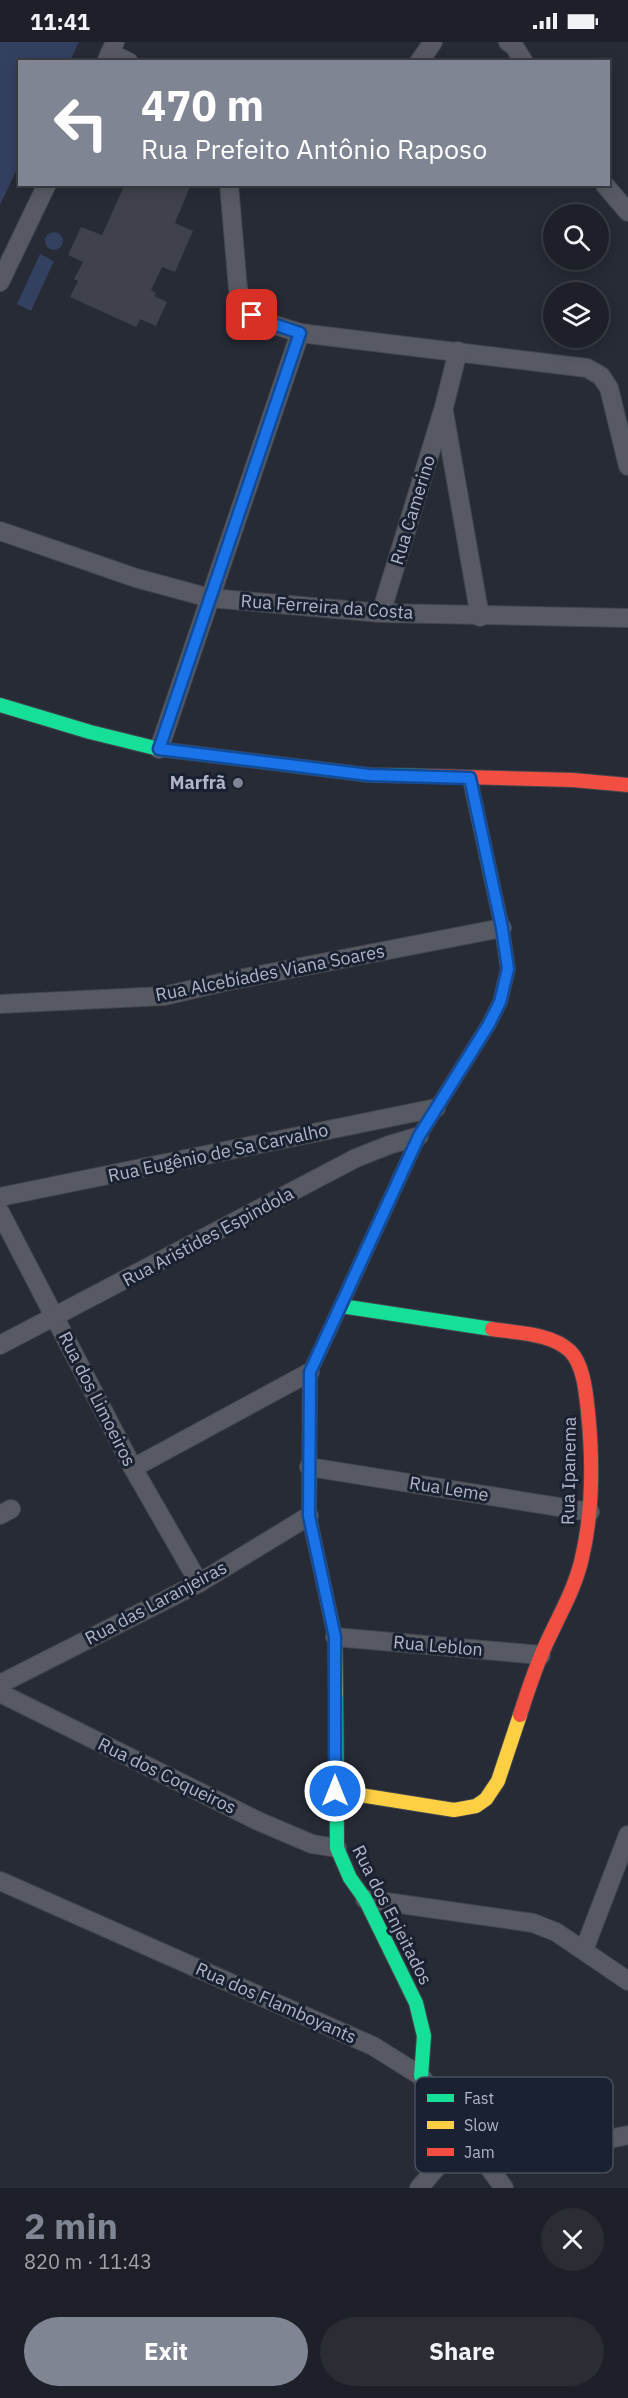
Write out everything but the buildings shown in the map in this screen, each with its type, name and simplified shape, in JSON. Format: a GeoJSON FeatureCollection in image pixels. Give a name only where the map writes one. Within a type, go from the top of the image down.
{"type":"FeatureCollection","features":[{"type":"Feature","properties":{"kind":"street"},"geometry":{"type":"LineString","coordinates":[[420,60],[433,42]]}},
{"type":"Feature","properties":{"kind":"street"},"geometry":{"type":"LineString","coordinates":[[511,44],[523,60]]}},
{"type":"Feature","properties":{"kind":"street"},"geometry":{"type":"LineString","coordinates":[[111,52],[125,60]]}},
{"type":"Feature","properties":{"kind":"street"},"geometry":{"type":"LineString","coordinates":[[0,282],[46,186]]}},
{"type":"Feature","properties":{"kind":"street"},"geometry":{"type":"LineString","coordinates":[[229,186],[238,289],[243,304],[252,315],[300,333],[567,363],[587,368],[601,376],[609,388],[628,466]]}},
{"type":"Feature","properties":{"kind":"street"},"geometry":{"type":"LineString","coordinates":[[615,189],[628,212]]}},
{"type":"Feature","properties":{"kind":"street"},"geometry":{"type":"LineString","coordinates":[[159,749],[300,333]]}},
{"type":"Feature","properties":{"kind":"street","name":"Rua Camerino"},"geometry":{"type":"LineString","coordinates":[[381,613],[444,407],[458,351]]}},
{"type":"Feature","properties":{"kind":"street","name":"Rua Camerino"},"geometry":{"type":"LineString","coordinates":[[444,407],[480,617]]}},
{"type":"Feature","properties":{"kind":"street","name":"Rua Ferreira da Costa"},"geometry":{"type":"LineString","coordinates":[[0,531],[136,579],[210,598],[381,613],[480,617],[628,618]]}},
{"type":"Feature","properties":{"kind":"street"},"geometry":{"type":"LineString","coordinates":[[0,705],[90,732],[159,749],[369,775],[573,780],[628,785]]}},
{"type":"Feature","properties":{"kind":"street","name":"Rua dos Enjeitados"},"geometry":{"type":"LineString","coordinates":[[421,2076],[424,2036],[416,2003],[365,1899],[350,1878],[337,1848],[335,1637],[309,1516],[310,1372],[419,1136],[489,1024],[500,1002],[508,969],[502,928],[470,778]]}},
{"type":"Feature","properties":{"kind":"street","name":"Rua Alcebíades Viana Soares"},"geometry":{"type":"LineString","coordinates":[[0,1004],[164,996],[224,982],[502,928]]}},
{"type":"Feature","properties":{"kind":"street","name":"Rua Eugênio de Sa Carvalho"},"geometry":{"type":"LineString","coordinates":[[0,1197],[436,1108]]}},
{"type":"Feature","properties":{"kind":"street","name":"Rua Aristides Espindola"},"geometry":{"type":"LineString","coordinates":[[0,1345],[356,1158],[419,1136]]}},
{"type":"Feature","properties":{"kind":"street","name":"Rua dos Limoeiros"},"geometry":{"type":"LineString","coordinates":[[0,1212],[133,1468],[199,1583]]}},
{"type":"Feature","properties":{"kind":"street","name":"Rua Ipanema"},"geometry":{"type":"LineString","coordinates":[[335,1791],[454,1810],[470,1809],[482,1803],[491,1794],[498,1781],[542,1655],[566,1603],[581,1563],[590,1512],[589,1413],[584,1381],[573,1354],[560,1344],[539,1336],[341,1306]]}},
{"type":"Feature","properties":{"kind":"street"},"geometry":{"type":"LineString","coordinates":[[133,1468],[310,1372]]}},
{"type":"Feature","properties":{"kind":"street","name":"Rua Leme"},"geometry":{"type":"LineString","coordinates":[[309,1467],[590,1512]]}},
{"type":"Feature","properties":{"kind":"street","name":"Rua das Laranjeiras"},"geometry":{"type":"LineString","coordinates":[[0,1684],[199,1583],[309,1516]]}},
{"type":"Feature","properties":{"kind":"street","name":"Rua Leblon"},"geometry":{"type":"LineString","coordinates":[[335,1637],[542,1655]]}},
{"type":"Feature","properties":{"kind":"street","name":"Rua dos Coqueiros"},"geometry":{"type":"LineString","coordinates":[[0,1693],[258,1821],[312,1844],[337,1848]]}},
{"type":"Feature","properties":{"kind":"street"},"geometry":{"type":"LineString","coordinates":[[584,1950],[628,1835]]}},
{"type":"Feature","properties":{"kind":"street","name":"Rua dos Flamboyants"},"geometry":{"type":"LineString","coordinates":[[1,1883],[373,2046],[421,2076]]}},
{"type":"Feature","properties":{"kind":"street"},"geometry":{"type":"LineString","coordinates":[[365,1899],[532,1923],[556,1932],[628,1981]]}},
{"type":"Feature","properties":{"kind":"street"},"geometry":{"type":"LineString","coordinates":[[613,2139],[628,2136]]}},
{"type":"Feature","properties":{"kind":"street"},"geometry":{"type":"LineString","coordinates":[[419,2188],[432,2173]]}},
{"type":"Feature","properties":{"kind":"street","name":"Rua dos Flamboyants"},"geometry":{"type":"LineString","coordinates":[[493,2173],[504,2188]]}},
{"type":"Feature","properties":{"kind":"water"},"geometry":{"type":"Polygon","coordinates":[[[0,42],[79,42],[70,60],[18,60],[18,167],[0,205],[0,42]]]}},
{"type":"Feature","properties":{"kind":"water"},"geometry":{"type":"Polygon","coordinates":[[[54,232],[60,235],[63,241],[60,247],[54,250],[48,247],[45,241],[48,235],[54,232]]]}},
{"type":"Feature","properties":{"kind":"water"},"geometry":{"type":"Polygon","coordinates":[[[40,254],[54,261],[31,311],[17,304],[40,254]]]}},
{"type":"Feature","properties":{"kind":"traffic: fast"},"geometry":{"type":"LineString","coordinates":[[0,705],[90,732],[159,749],[369,775],[427,776]]}},
{"type":"Feature","properties":{"kind":"traffic: fast"},"geometry":{"type":"LineString","coordinates":[[341,1306],[492,1329]]}},
{"type":"Feature","properties":{"kind":"traffic: fast"},"geometry":{"type":"LineString","coordinates":[[336,1694],[337,1848],[350,1878],[365,1899],[416,2003],[424,2036],[421,2076]]}},
{"type":"Feature","properties":{"kind":"traffic: slow"},"geometry":{"type":"LineString","coordinates":[[470,779],[502,928],[507,963]]}},
{"type":"Feature","properties":{"kind":"traffic: slow"},"geometry":{"type":"LineString","coordinates":[[330,1329],[310,1372],[309,1516],[335,1637],[336,1694]]}},
{"type":"Feature","properties":{"kind":"traffic: slow"},"geometry":{"type":"LineString","coordinates":[[335,1791],[454,1810],[476,1806],[486,1799],[498,1781],[520,1715]]}},
{"type":"Feature","properties":{"kind":"traffic: jam"},"geometry":{"type":"LineString","coordinates":[[427,776],[573,780],[628,785]]}},
{"type":"Feature","properties":{"kind":"traffic: jam"},"geometry":{"type":"LineString","coordinates":[[330,1329],[419,1136],[489,1024],[500,1002],[508,969],[507,963]]}},
{"type":"Feature","properties":{"kind":"traffic: jam"},"geometry":{"type":"LineString","coordinates":[[492,1329],[544,1337],[570,1351],[575,1357],[584,1380],[590,1431],[590,1506],[581,1562],[570,1593],[539,1660],[520,1715]]}},
{"type":"Feature","properties":{"kind":"place","name":"Marfrã"},"geometry":{"type":"Point","coordinates":[238,783]}},
{"type":"Feature","properties":{"kind":"route"},"geometry":{"type":"LineString","coordinates":[[252,315],[300,333],[159,749],[369,775],[470,778],[502,928],[508,969],[500,1002],[489,1024],[419,1136],[310,1372],[309,1516],[335,1637],[335,1791]]}}]}
